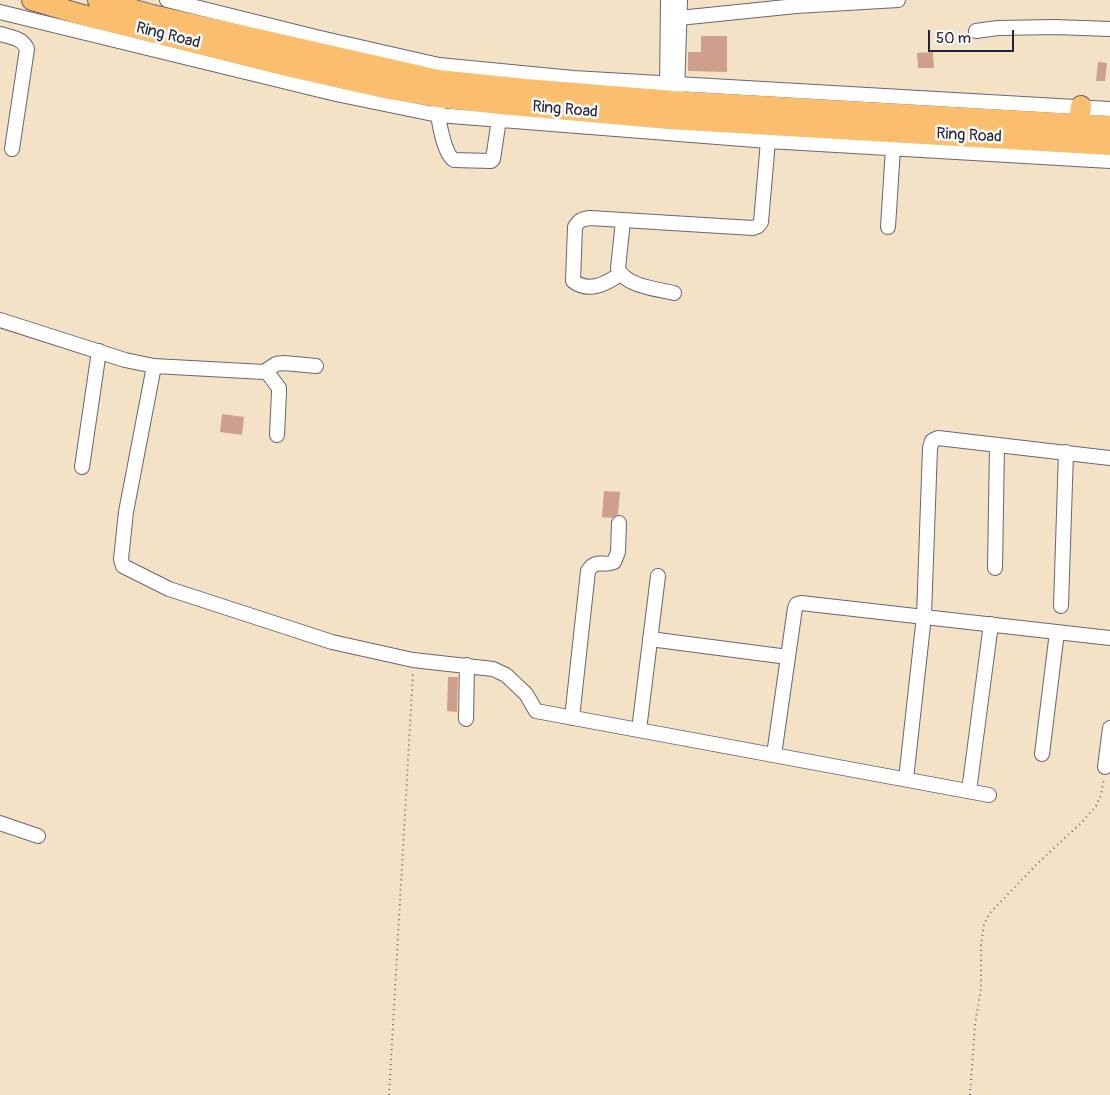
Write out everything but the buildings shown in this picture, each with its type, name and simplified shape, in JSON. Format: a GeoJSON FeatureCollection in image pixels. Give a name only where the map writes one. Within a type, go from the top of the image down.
{"type":"FeatureCollection","features":[{"type":"Feature","properties":{"kind":"highway","name":"Ring Road"},"geometry":{"type":"LineString","coordinates":[[32,0],[78,22],[388,89],[672,92],[850,120],[1110,145]]}},
{"type":"Feature","properties":{"kind":"highway","name":"Ring Road"},"geometry":{"type":"LineString","coordinates":[[98,0],[438,89],[500,113],[669,119],[850,120],[1080,115],[1110,126]]}},
{"type":"Feature","properties":{"kind":"street"},"geometry":{"type":"LineString","coordinates":[[167,0],[320,38],[438,89],[448,154],[454,160],[491,161],[494,159],[500,113],[768,141],[850,120],[893,148],[1110,161]]}},
{"type":"Feature","properties":{"kind":"street"},"geometry":{"type":"LineString","coordinates":[[668,0],[674,18]]}},
{"type":"Feature","properties":{"kind":"street"},"geometry":{"type":"LineString","coordinates":[[672,92],[674,18],[680,0]]}},
{"type":"Feature","properties":{"kind":"street"},"geometry":{"type":"LineString","coordinates":[[674,18],[796,3],[891,0]]}},
{"type":"Feature","properties":{"kind":"street"},"geometry":{"type":"LineString","coordinates":[[0,12],[78,22]]}},
{"type":"Feature","properties":{"kind":"street"},"geometry":{"type":"LineString","coordinates":[[976,31],[998,28],[1055,27],[1110,29]]}},
{"type":"Feature","properties":{"kind":"street"},"geometry":{"type":"LineString","coordinates":[[0,34],[21,41],[27,49],[12,149]]}},
{"type":"Feature","properties":{"kind":"street"},"geometry":{"type":"LineString","coordinates":[[1080,115],[1110,109]]}},
{"type":"Feature","properties":{"kind":"street"},"geometry":{"type":"LineString","coordinates":[[620,274],[608,282],[595,287],[576,283],[572,278],[575,227],[578,222],[590,218],[753,228],[758,226],[761,222],[768,141]]}},
{"type":"Feature","properties":{"kind":"street"},"geometry":{"type":"LineString","coordinates":[[888,227],[893,148]]}},
{"type":"Feature","properties":{"kind":"street"},"geometry":{"type":"LineString","coordinates":[[622,221],[618,268],[620,274],[629,282],[674,293]]}},
{"type":"Feature","properties":{"kind":"street"},"geometry":{"type":"LineString","coordinates":[[0,320],[125,360],[154,366],[267,372],[276,364],[284,363],[316,366]]}},
{"type":"Feature","properties":{"kind":"street"},"geometry":{"type":"LineString","coordinates":[[82,467],[99,351]]}},
{"type":"Feature","properties":{"kind":"street"},"geometry":{"type":"LineString","coordinates":[[154,366],[126,512],[121,559],[123,566],[169,589],[323,639],[413,660],[494,669],[506,675],[526,694],[536,711],[989,795]]}},
{"type":"Feature","properties":{"kind":"street"},"geometry":{"type":"LineString","coordinates":[[267,372],[279,388],[277,435]]}},
{"type":"Feature","properties":{"kind":"street"},"geometry":{"type":"LineString","coordinates":[[906,780],[924,616],[930,448],[932,441],[938,438],[1110,458]]}},
{"type":"Feature","properties":{"kind":"street"},"geometry":{"type":"LineString","coordinates":[[995,568],[998,445]]}},
{"type":"Feature","properties":{"kind":"street"},"geometry":{"type":"LineString","coordinates":[[1061,606],[1066,452]]}},
{"type":"Feature","properties":{"kind":"street"},"geometry":{"type":"LineString","coordinates":[[572,718],[588,571],[596,563],[610,564],[614,562],[618,552],[619,523]]}},
{"type":"Feature","properties":{"kind":"street"},"geometry":{"type":"LineString","coordinates":[[638,730],[658,576]]}},
{"type":"Feature","properties":{"kind":"street"},"geometry":{"type":"LineString","coordinates":[[774,755],[795,608],[798,604],[924,616],[1110,638]]}},
{"type":"Feature","properties":{"kind":"street"},"geometry":{"type":"LineString","coordinates":[[969,791],[990,624]]}},
{"type":"Feature","properties":{"kind":"street"},"geometry":{"type":"LineString","coordinates":[[1042,754],[1056,632]]}},
{"type":"Feature","properties":{"kind":"street"},"geometry":{"type":"LineString","coordinates":[[650,639],[788,656]]}},
{"type":"Feature","properties":{"kind":"street"},"geometry":{"type":"LineString","coordinates":[[466,719],[467,665]]}},
{"type":"Feature","properties":{"kind":"street"},"geometry":{"type":"LineString","coordinates":[[1105,767],[1110,728]]}},
{"type":"Feature","properties":{"kind":"street"},"geometry":{"type":"LineString","coordinates":[[0,823],[38,836]]}},
{"type":"Feature","properties":{"kind":"path"},"geometry":{"type":"LineString","coordinates":[[389,1095],[413,660]]}},
{"type":"Feature","properties":{"kind":"path"},"geometry":{"type":"LineString","coordinates":[[970,1095],[975,1024],[982,989],[980,945],[984,925],[989,914],[1096,806],[1104,784],[1105,767]]}}]}
